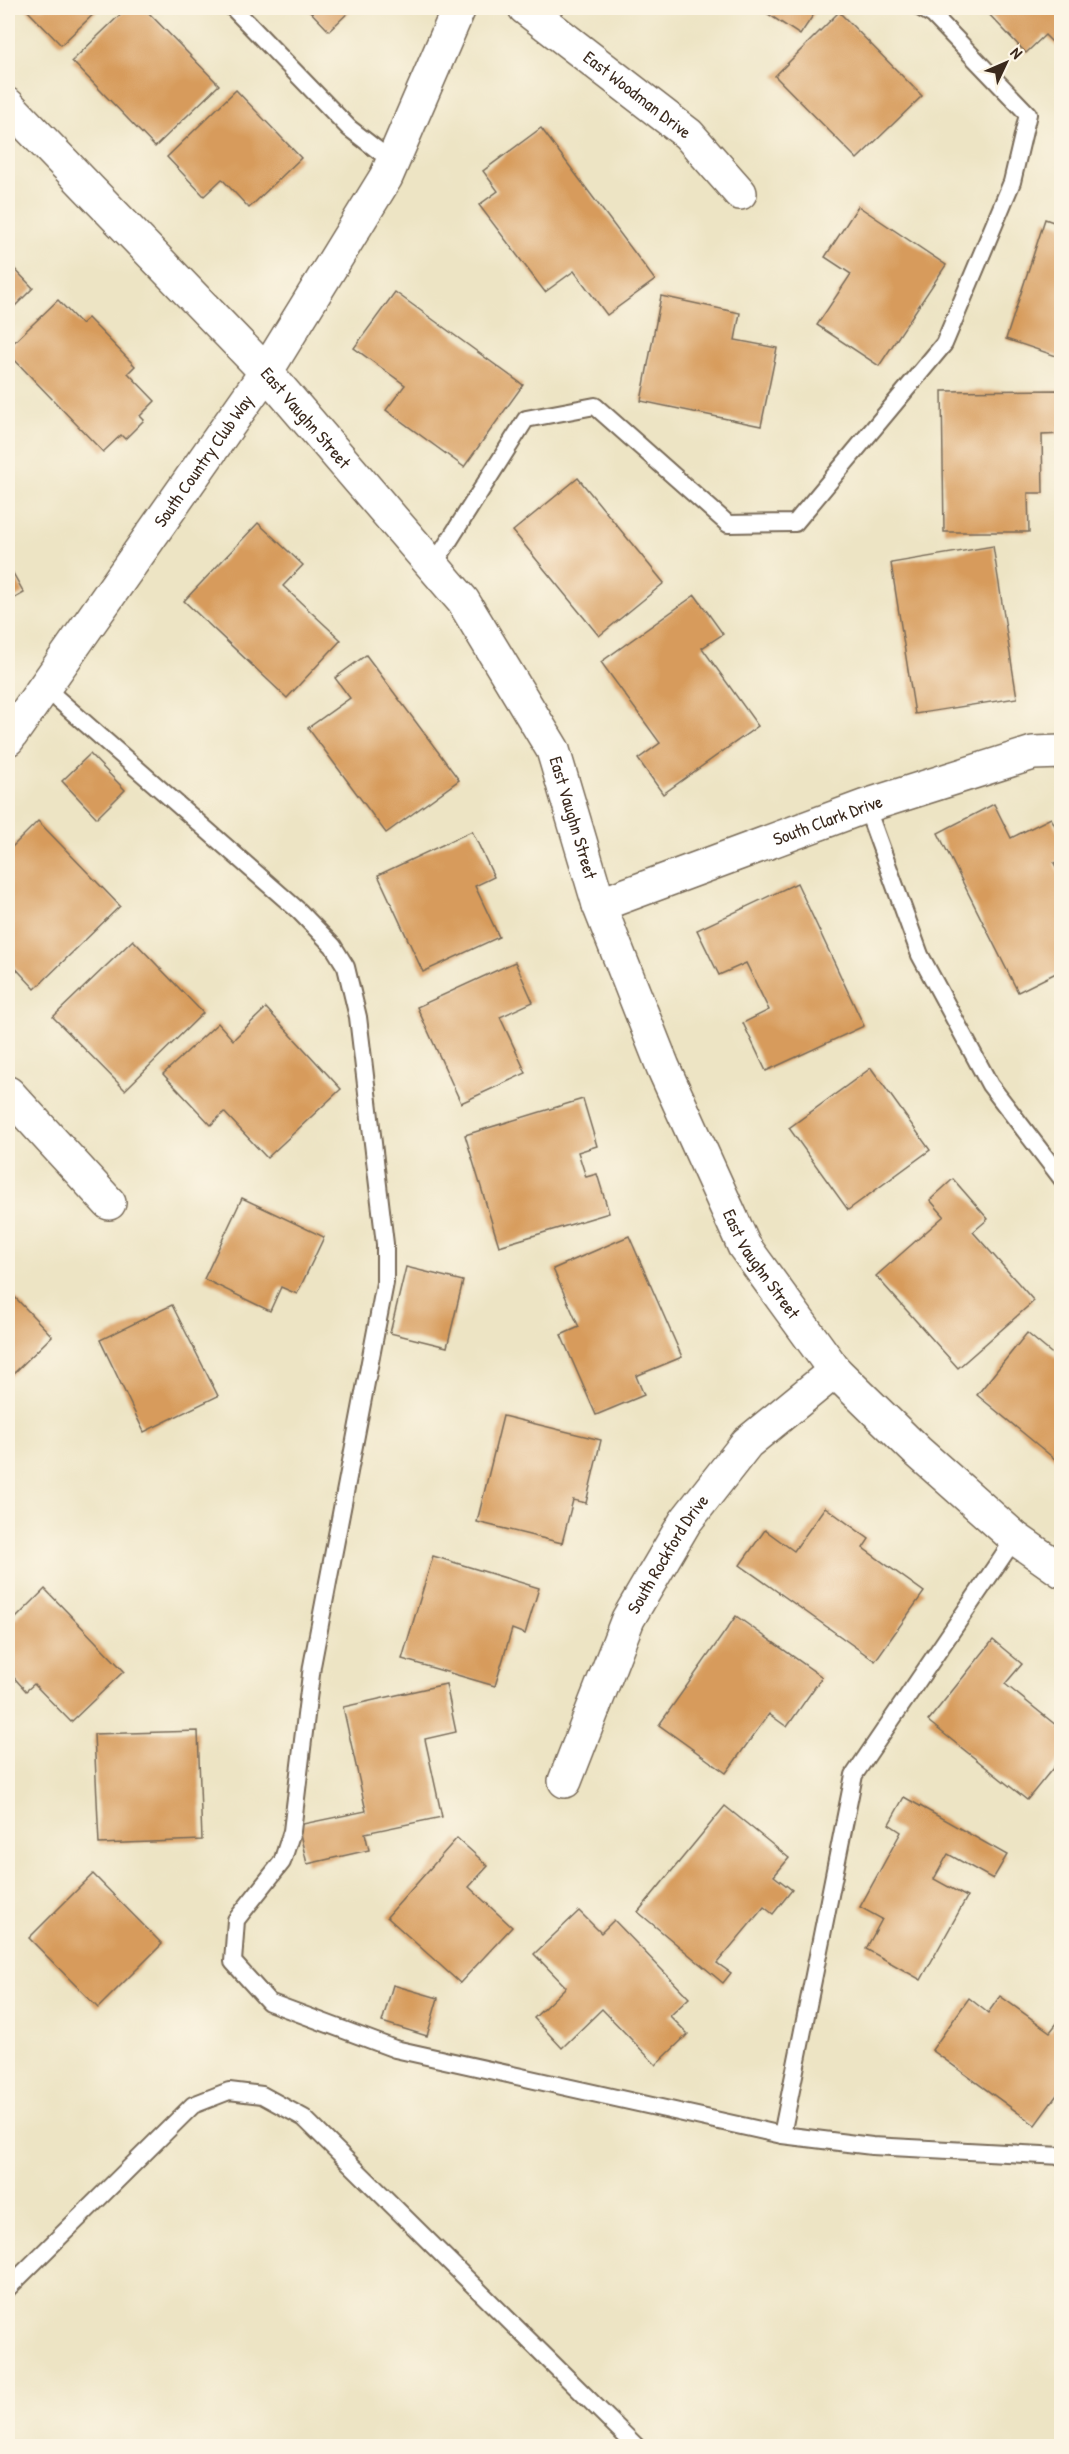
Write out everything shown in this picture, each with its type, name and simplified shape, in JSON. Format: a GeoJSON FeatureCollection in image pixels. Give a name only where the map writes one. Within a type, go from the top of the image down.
{"type":"FeatureCollection","features":[{"type":"Feature","properties":{"kind":"street","name":"South Country Club Way"},"geometry":{"type":"LineString","coordinates":[[8,739],[266,372],[386,177],[459,8]]}},
{"type":"Feature","properties":{"kind":"street","name":"East Woodman Drive"},"geometry":{"type":"LineString","coordinates":[[525,8],[688,134],[740,193]]}},
{"type":"Feature","properties":{"kind":"street","name":"East Vaughn Street"},"geometry":{"type":"LineString","coordinates":[[8,105],[266,372],[463,601],[553,750],[599,905],[663,1067],[744,1246],[835,1371],[917,1451],[1015,1538],[1062,1571]]}},
{"type":"Feature","properties":{"kind":"street","name":"South Clark Drive"},"geometry":{"type":"LineString","coordinates":[[599,905],[866,806],[1033,753],[1062,752]]}},
{"type":"Feature","properties":{"kind":"street"},"geometry":{"type":"LineString","coordinates":[[8,1093],[109,1203]]}},
{"type":"Feature","properties":{"kind":"street","name":"South Rockford Drive"},"geometry":{"type":"LineString","coordinates":[[565,1782],[628,1619],[684,1522],[747,1443],[835,1371]]}},
{"type":"Feature","properties":{"kind":"lane"},"geometry":{"type":"LineString","coordinates":[[233,8],[349,128],[393,162]]}},
{"type":"Feature","properties":{"kind":"lane"},"geometry":{"type":"LineString","coordinates":[[433,566],[526,419],[595,406],[728,524],[795,523],[944,344],[1012,182],[1028,114],[933,15],[921,8]]}},
{"type":"Feature","properties":{"kind":"lane"},"geometry":{"type":"LineString","coordinates":[[44,687],[299,911],[333,946],[346,967],[358,1017],[385,1244],[385,1283],[312,1666],[292,1831],[282,1862],[236,1920],[233,1962],[269,2002],[395,2049],[782,2135],[872,2146],[1062,2156]]}},
{"type":"Feature","properties":{"kind":"lane"},"geometry":{"type":"LineString","coordinates":[[866,806],[920,955],[990,1085],[1062,1179]]}},
{"type":"Feature","properties":{"kind":"lane"},"geometry":{"type":"LineString","coordinates":[[782,2135],[854,1775],[1015,1538]]}},
{"type":"Feature","properties":{"kind":"lane"},"geometry":{"type":"LineString","coordinates":[[8,2288],[193,2105],[229,2091],[262,2095],[304,2118],[636,2446]]}},
{"type":"Feature","properties":{"kind":"building"},"geometry":{"type":"Polygon","coordinates":[[[25,8],[100,8],[61,45],[25,8]]]}},
{"type":"Feature","properties":{"kind":"building"},"geometry":{"type":"Polygon","coordinates":[[[127,8],[144,8],[219,85],[155,147],[72,61],[127,8]]]}},
{"type":"Feature","properties":{"kind":"building"},"geometry":{"type":"Polygon","coordinates":[[[307,8],[353,8],[329,31],[307,8]]]}},
{"type":"Feature","properties":{"kind":"building"},"geometry":{"type":"Polygon","coordinates":[[[759,8],[818,8],[800,35],[759,8]]]}},
{"type":"Feature","properties":{"kind":"building"},"geometry":{"type":"Polygon","coordinates":[[[983,8],[1062,8],[1062,52],[1045,35],[1026,53],[983,8]]]}},
{"type":"Feature","properties":{"kind":"building"},"geometry":{"type":"Polygon","coordinates":[[[839,12],[922,96],[857,159],[775,76],[839,12]]]}},
{"type":"Feature","properties":{"kind":"building"},"geometry":{"type":"Polygon","coordinates":[[[236,90],[301,158],[249,208],[222,179],[204,196],[167,157],[236,90]]]}},
{"type":"Feature","properties":{"kind":"building"},"geometry":{"type":"Polygon","coordinates":[[[541,128],[655,280],[607,315],[574,271],[545,292],[479,205],[498,191],[483,171],[541,128]]]}},
{"type":"Feature","properties":{"kind":"building"},"geometry":{"type":"Polygon","coordinates":[[[858,206],[946,265],[879,366],[817,325],[851,274],[825,257],[858,206]]]}},
{"type":"Feature","properties":{"kind":"building"},"geometry":{"type":"Polygon","coordinates":[[[1045,219],[1062,225],[1062,358],[1006,339],[1045,219]]]}},
{"type":"Feature","properties":{"kind":"building"},"geometry":{"type":"Polygon","coordinates":[[[8,262],[33,288],[8,313],[8,262]]]}},
{"type":"Feature","properties":{"kind":"building"},"geometry":{"type":"Polygon","coordinates":[[[395,292],[523,385],[464,467],[386,410],[405,385],[354,348],[395,292]]]}},
{"type":"Feature","properties":{"kind":"building"},"geometry":{"type":"Polygon","coordinates":[[[661,296],[740,313],[735,340],[777,348],[761,426],[641,401],[661,296]]]}},
{"type":"Feature","properties":{"kind":"building"},"geometry":{"type":"Polygon","coordinates":[[[58,300],[81,324],[88,318],[135,366],[128,373],[155,401],[140,416],[144,420],[125,439],[121,435],[103,452],[8,353],[8,348],[58,300]]]}},
{"type":"Feature","properties":{"kind":"building"},"geometry":{"type":"Polygon","coordinates":[[[1061,390],[1062,434],[1042,435],[1043,493],[1028,493],[1029,532],[944,532],[942,391],[1061,390]]]}},
{"type":"Feature","properties":{"kind":"building"},"geometry":{"type":"Polygon","coordinates":[[[578,478],[664,583],[599,636],[513,531],[578,478]]]}},
{"type":"Feature","properties":{"kind":"building"},"geometry":{"type":"Polygon","coordinates":[[[258,523],[303,565],[283,586],[341,640],[287,698],[184,601],[258,523]]]}},
{"type":"Feature","properties":{"kind":"building"},"geometry":{"type":"Polygon","coordinates":[[[993,546],[1017,698],[915,714],[891,563],[993,546]]]}},
{"type":"Feature","properties":{"kind":"building"},"geometry":{"type":"Polygon","coordinates":[[[8,564],[24,593],[8,602],[8,564]]]}},
{"type":"Feature","properties":{"kind":"building"},"geometry":{"type":"Polygon","coordinates":[[[695,595],[723,634],[702,648],[758,726],[663,794],[638,759],[660,743],[601,662],[695,595]]]}},
{"type":"Feature","properties":{"kind":"building"},"geometry":{"type":"Polygon","coordinates":[[[366,655],[459,780],[386,833],[308,728],[350,698],[335,678],[366,655]]]}},
{"type":"Feature","properties":{"kind":"building"},"geometry":{"type":"Polygon","coordinates":[[[90,754],[125,790],[97,818],[62,781],[90,754]]]}},
{"type":"Feature","properties":{"kind":"building"},"geometry":{"type":"Polygon","coordinates":[[[994,804],[1011,838],[1051,818],[1062,839],[1062,859],[1054,863],[1062,878],[1062,970],[1018,992],[938,833],[994,804]]]}},
{"type":"Feature","properties":{"kind":"building"},"geometry":{"type":"Polygon","coordinates":[[[38,821],[120,906],[35,989],[8,960],[8,936],[11,932],[8,928],[8,851],[38,821]]]}},
{"type":"Feature","properties":{"kind":"building"},"geometry":{"type":"Polygon","coordinates":[[[472,831],[494,877],[475,886],[499,937],[423,972],[378,875],[472,831]]]}},
{"type":"Feature","properties":{"kind":"building"},"geometry":{"type":"Polygon","coordinates":[[[797,883],[864,1026],[766,1071],[743,1023],[769,1010],[746,963],[719,975],[697,930],[797,883]]]}},
{"type":"Feature","properties":{"kind":"building"},"geometry":{"type":"Polygon","coordinates":[[[133,940],[203,1013],[125,1090],[53,1017],[133,940]]]}},
{"type":"Feature","properties":{"kind":"building"},"geometry":{"type":"Polygon","coordinates":[[[515,962],[533,1002],[500,1017],[526,1073],[461,1103],[417,1007],[515,962]]]}},
{"type":"Feature","properties":{"kind":"building"},"geometry":{"type":"Polygon","coordinates":[[[266,1008],[341,1089],[267,1158],[224,1112],[211,1125],[163,1074],[218,1023],[233,1040],[266,1008]]]}},
{"type":"Feature","properties":{"kind":"building"},"geometry":{"type":"Polygon","coordinates":[[[871,1068],[930,1150],[848,1210],[789,1128],[871,1068]]]}},
{"type":"Feature","properties":{"kind":"building"},"geometry":{"type":"Polygon","coordinates":[[[583,1099],[597,1146],[578,1152],[586,1177],[597,1174],[609,1213],[499,1246],[465,1135],[583,1099]]]}},
{"type":"Feature","properties":{"kind":"building"},"geometry":{"type":"Polygon","coordinates":[[[953,1179],[988,1219],[973,1232],[1034,1301],[958,1368],[876,1276],[944,1216],[930,1200],[953,1179]]]}},
{"type":"Feature","properties":{"kind":"building"},"geometry":{"type":"Polygon","coordinates":[[[242,1198],[324,1237],[297,1294],[281,1287],[270,1311],[204,1279],[242,1198]]]}},
{"type":"Feature","properties":{"kind":"building"},"geometry":{"type":"Polygon","coordinates":[[[629,1236],[682,1357],[636,1376],[644,1395],[596,1415],[561,1335],[579,1327],[553,1269],[629,1236]]]}},
{"type":"Feature","properties":{"kind":"building"},"geometry":{"type":"Polygon","coordinates":[[[406,1267],[463,1281],[447,1347],[390,1333],[406,1267]]]}},
{"type":"Feature","properties":{"kind":"building"},"geometry":{"type":"Polygon","coordinates":[[[8,1290],[52,1336],[8,1379],[8,1290]]]}},
{"type":"Feature","properties":{"kind":"building"},"geometry":{"type":"Polygon","coordinates":[[[172,1305],[218,1396],[144,1432],[100,1340],[172,1305]]]}},
{"type":"Feature","properties":{"kind":"building"},"geometry":{"type":"Polygon","coordinates":[[[1027,1333],[1062,1362],[1062,1465],[977,1395],[1027,1333]]]}},
{"type":"Feature","properties":{"kind":"building"},"geometry":{"type":"Polygon","coordinates":[[[503,1416],[601,1440],[586,1503],[573,1500],[562,1543],[477,1522],[503,1416]]]}},
{"type":"Feature","properties":{"kind":"building"},"geometry":{"type":"Polygon","coordinates":[[[825,1507],[869,1539],[863,1548],[924,1592],[875,1661],[740,1565],[765,1530],[794,1551],[825,1507]]]}},
{"type":"Feature","properties":{"kind":"building"},"geometry":{"type":"Polygon","coordinates":[[[433,1556],[539,1588],[525,1634],[512,1629],[495,1686],[402,1659],[433,1556]]]}},
{"type":"Feature","properties":{"kind":"building"},"geometry":{"type":"Polygon","coordinates":[[[45,1589],[124,1671],[71,1722],[34,1684],[26,1691],[8,1671],[8,1626],[45,1589]]]}},
{"type":"Feature","properties":{"kind":"building"},"geometry":{"type":"Polygon","coordinates":[[[736,1616],[822,1677],[787,1727],[769,1714],[726,1773],[659,1725],[736,1616]]]}},
{"type":"Feature","properties":{"kind":"building"},"geometry":{"type":"Polygon","coordinates":[[[993,1640],[1022,1664],[1005,1684],[1062,1730],[1062,1757],[1027,1800],[928,1721],[993,1640]]]}},
{"type":"Feature","properties":{"kind":"building"},"geometry":{"type":"Polygon","coordinates":[[[446,1684],[456,1732],[425,1739],[442,1817],[365,1833],[369,1850],[307,1864],[298,1825],[366,1811],[343,1707],[446,1684]]]}},
{"type":"Feature","properties":{"kind":"building"},"geometry":{"type":"Polygon","coordinates":[[[198,1731],[202,1840],[99,1844],[94,1734],[198,1731]]]}},
{"type":"Feature","properties":{"kind":"building"},"geometry":{"type":"Polygon","coordinates":[[[904,1797],[1007,1855],[993,1879],[948,1854],[934,1879],[967,1897],[921,1980],[866,1949],[882,1919],[860,1907],[901,1832],[889,1824],[904,1797]]]}},
{"type":"Feature","properties":{"kind":"building"},"geometry":{"type":"Polygon","coordinates":[[[725,1806],[789,1858],[774,1876],[792,1890],[773,1914],[764,1907],[717,1963],[731,1973],[723,1983],[638,1912],[725,1806]]]}},
{"type":"Feature","properties":{"kind":"building"},"geometry":{"type":"Polygon","coordinates":[[[457,1838],[488,1866],[469,1887],[512,1927],[460,1983],[387,1917],[457,1838]]]}},
{"type":"Feature","properties":{"kind":"building"},"geometry":{"type":"Polygon","coordinates":[[[93,1874],[162,1944],[98,2008],[29,1938],[93,1874]]]}},
{"type":"Feature","properties":{"kind":"building"},"geometry":{"type":"Polygon","coordinates":[[[579,1911],[601,1933],[614,1920],[689,1998],[670,2016],[688,2034],[656,2065],[602,2009],[562,2048],[534,2018],[566,1987],[534,1954],[579,1911]]]}},
{"type":"Feature","properties":{"kind":"building"},"geometry":{"type":"Polygon","coordinates":[[[393,1985],[438,1998],[427,2036],[382,2022],[393,1985]]]}},
{"type":"Feature","properties":{"kind":"building"},"geometry":{"type":"Polygon","coordinates":[[[1000,1996],[1050,2032],[1062,2017],[1062,2088],[1035,2125],[932,2050],[969,1998],[988,2013],[1000,1996]]]}}]}
